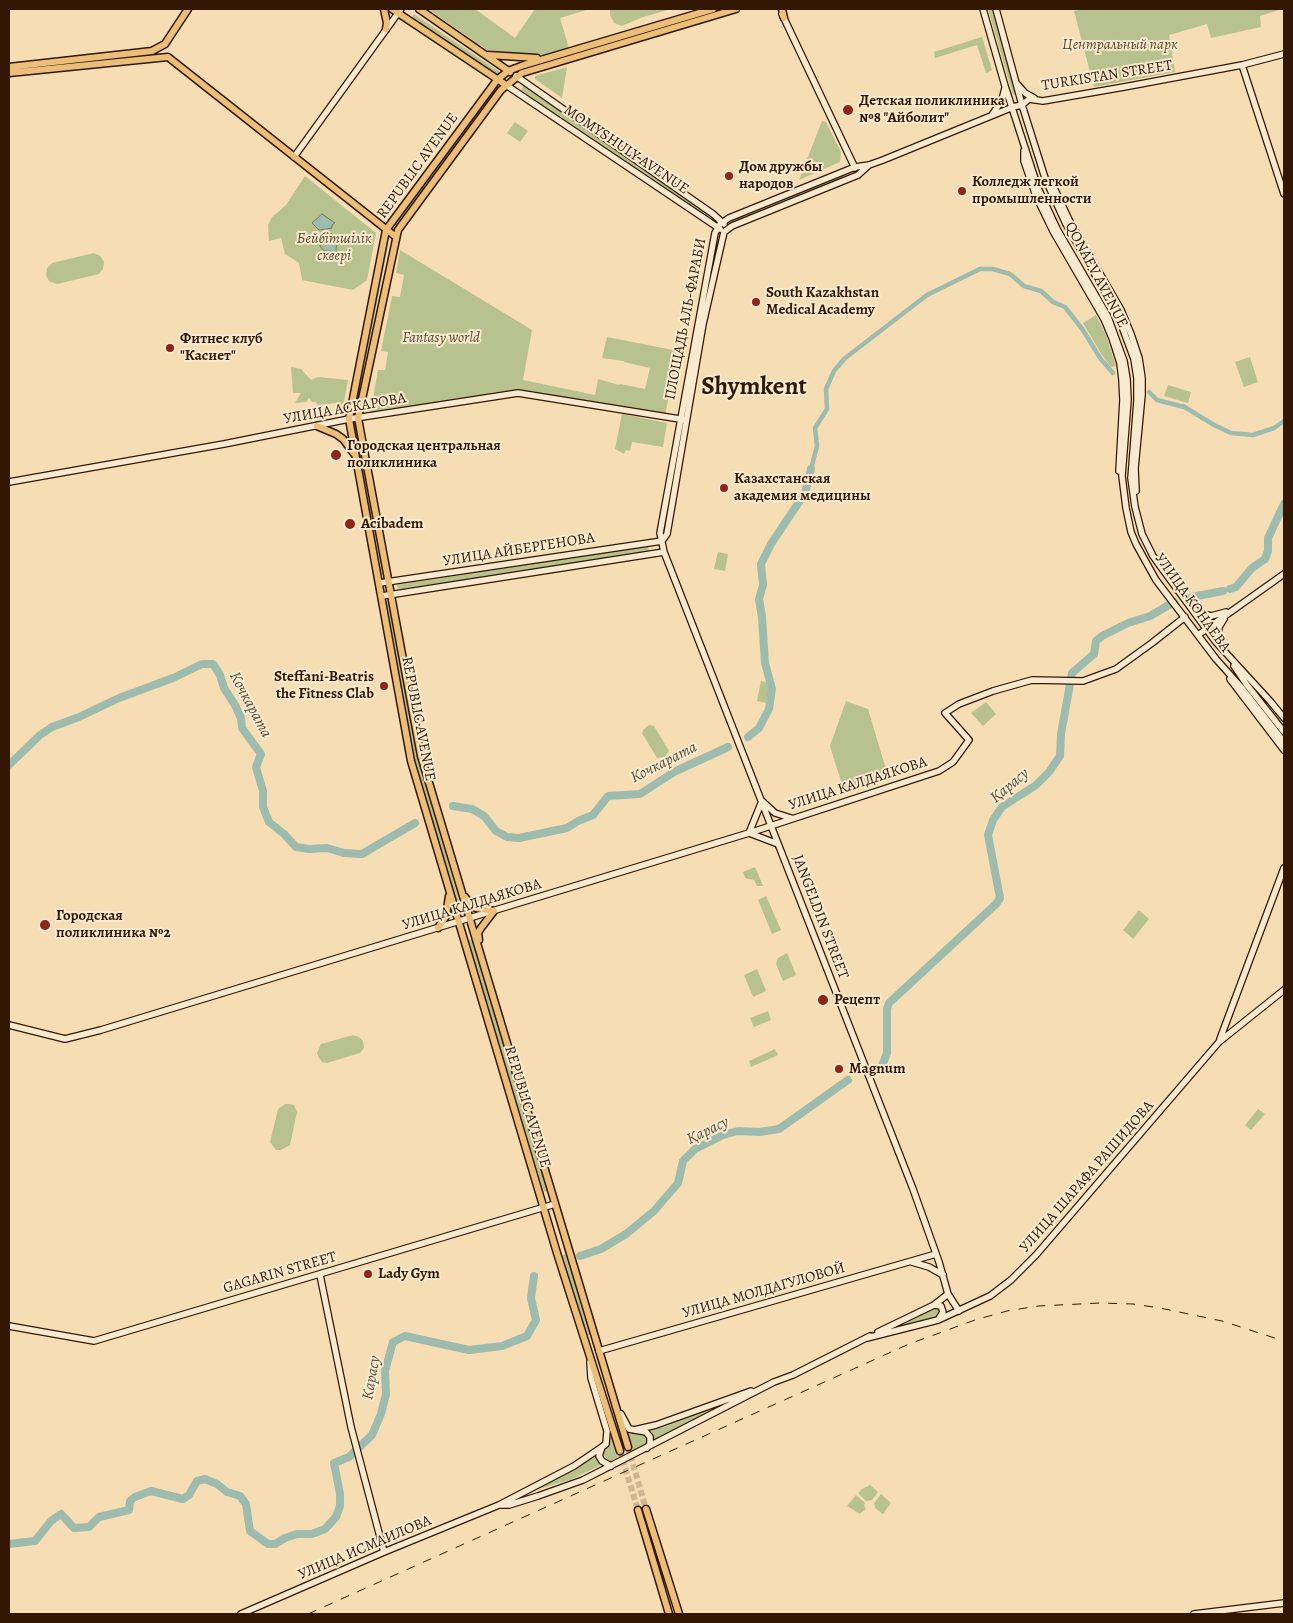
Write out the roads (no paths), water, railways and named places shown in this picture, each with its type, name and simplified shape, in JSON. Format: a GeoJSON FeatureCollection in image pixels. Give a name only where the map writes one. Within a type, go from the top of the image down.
{"type":"FeatureCollection","features":[{"type":"Feature","properties":{"kind":"main road"},"geometry":{"type":"LineString","coordinates":[[9,74],[152,55],[165,44],[188,9]]}},
{"type":"Feature","properties":{"kind":"main road"},"geometry":{"type":"LineString","coordinates":[[384,9],[387,23],[386,29]]}},
{"type":"Feature","properties":{"kind":"main road"},"geometry":{"type":"LineString","coordinates":[[419,9],[427,12],[508,71],[519,74],[736,9]]}},
{"type":"Feature","properties":{"kind":"main road"},"geometry":{"type":"LineString","coordinates":[[508,71],[713,9]]}},
{"type":"Feature","properties":{"kind":"main road"},"geometry":{"type":"LineString","coordinates":[[781,9],[858,175]]}},
{"type":"Feature","properties":{"kind":"main road","name":"QONAEV AVENUE"},"geometry":{"type":"LineString","coordinates":[[983,9],[1005,86],[1038,188],[1058,229],[1108,317],[1118,341]]}},
{"type":"Feature","properties":{"kind":"main road","name":"QONAEV AVENUE"},"geometry":{"type":"LineString","coordinates":[[996,9],[1022,105],[1045,178],[1066,224],[1112,304],[1128,338]]}},
{"type":"Feature","properties":{"kind":"main road"},"geometry":{"type":"LineString","coordinates":[[294,157],[386,29],[397,10],[506,85]]}},
{"type":"Feature","properties":{"kind":"main road"},"geometry":{"type":"LineString","coordinates":[[165,44],[168,57]]}},
{"type":"Feature","properties":{"kind":"main road"},"geometry":{"type":"LineString","coordinates":[[485,54],[522,58],[546,58]]}},
{"type":"Feature","properties":{"kind":"main road","name":"TURKISTAN STREET"},"geometry":{"type":"LineString","coordinates":[[869,165],[1022,105],[1029,99],[1043,101],[1242,65],[1284,54]]}},
{"type":"Feature","properties":{"kind":"main road"},"geometry":{"type":"LineString","coordinates":[[9,66],[152,55],[168,57],[396,238]]}},
{"type":"Feature","properties":{"kind":"main road"},"geometry":{"type":"LineString","coordinates":[[1242,65],[1284,194]]}},
{"type":"Feature","properties":{"kind":"main road","name":"REPUBLIC AVENUE"},"geometry":{"type":"LineString","coordinates":[[508,71],[496,79],[386,230],[349,419],[380,583],[410,761],[544,1207],[620,1451]]}},
{"type":"Feature","properties":{"kind":"main road","name":"REPUBLIC AVENUE"},"geometry":{"type":"LineString","coordinates":[[519,74],[506,85],[398,230],[358,418],[421,756],[628,1447]]}},
{"type":"Feature","properties":{"kind":"main road","name":"MOMYSHULY AVENUE"},"geometry":{"type":"LineString","coordinates":[[519,74],[723,221]]}},
{"type":"Feature","properties":{"kind":"main road"},"geometry":{"type":"LineString","coordinates":[[1017,83],[1024,93],[1043,101]]}},
{"type":"Feature","properties":{"kind":"main road","name":"MOMYSHULY AVENUE"},"geometry":{"type":"LineString","coordinates":[[506,85],[717,227],[726,230]]}},
{"type":"Feature","properties":{"kind":"main road"},"geometry":{"type":"LineString","coordinates":[[991,116],[1002,100],[1005,86]]}},
{"type":"Feature","properties":{"kind":"main road"},"geometry":{"type":"LineString","coordinates":[[1024,144],[1024,161],[1036,196],[1053,231],[1104,319],[1120,363],[1123,400],[1119,480],[1124,512],[1129,520]]}},
{"type":"Feature","properties":{"kind":"main road"},"geometry":{"type":"LineString","coordinates":[[723,221],[855,167],[869,165]]}},
{"type":"Feature","properties":{"kind":"main road"},"geometry":{"type":"LineString","coordinates":[[726,230],[858,175],[869,165]]}},
{"type":"Feature","properties":{"kind":"main road"},"geometry":{"type":"LineString","coordinates":[[1045,178],[1055,190],[1070,222],[1112,294],[1131,334],[1138,358],[1142,378],[1142,395],[1135,468],[1136,492],[1142,524],[1141,531]]}},
{"type":"Feature","properties":{"kind":"main road"},"geometry":{"type":"LineString","coordinates":[[1036,196],[1038,188]]}},
{"type":"Feature","properties":{"kind":"main road","name":"ПЛОЩАДЬ АЛЬ-ФАРАБИ"},"geometry":{"type":"LineString","coordinates":[[664,552],[662,541],[667,534],[683,419],[717,227],[723,221],[726,230],[703,324],[683,419]]}},
{"type":"Feature","properties":{"kind":"main road"},"geometry":{"type":"LineString","coordinates":[[1112,294],[1112,304]]}},
{"type":"Feature","properties":{"kind":"main road"},"geometry":{"type":"LineString","coordinates":[[1118,341],[1128,338]]}},
{"type":"Feature","properties":{"kind":"main road","name":"УЛИЦА КОНАЕВА"},"geometry":{"type":"LineString","coordinates":[[1128,338],[1137,378],[1131,478],[1134,502],[1141,531],[1153,556],[1247,685],[1284,732]]}},
{"type":"Feature","properties":{"kind":"main road","name":"УЛИЦА КОНАЕВА"},"geometry":{"type":"LineString","coordinates":[[1118,341],[1127,379],[1128,400],[1122,476],[1125,502],[1134,538],[1145,563],[1156,580],[1216,659],[1241,687],[1284,742]]}},
{"type":"Feature","properties":{"kind":"main road","name":"УЛИЦА АСКАРОВА"},"geometry":{"type":"LineString","coordinates":[[9,482],[349,419],[518,393],[683,419]]}},
{"type":"Feature","properties":{"kind":"main road"},"geometry":{"type":"LineString","coordinates":[[1137,401],[1142,395]]}},
{"type":"Feature","properties":{"kind":"main road"},"geometry":{"type":"LineString","coordinates":[[317,426],[336,434],[356,457]]}},
{"type":"Feature","properties":{"kind":"main road"},"geometry":{"type":"LineString","coordinates":[[1125,502],[1134,502]]}},
{"type":"Feature","properties":{"kind":"main road","name":"УЛИЦА АЙБЕРГЕНОВА"},"geometry":{"type":"LineString","coordinates":[[380,583],[662,541]]}},
{"type":"Feature","properties":{"kind":"main road","name":"УЛИЦА АЙБЕРГЕНОВА"},"geometry":{"type":"LineString","coordinates":[[382,596],[664,552]]}},
{"type":"Feature","properties":{"kind":"main road","name":"JANGELDIN STREET"},"geometry":{"type":"LineString","coordinates":[[664,552],[852,1031],[936,1254],[948,1294]]}},
{"type":"Feature","properties":{"kind":"main road"},"geometry":{"type":"LineString","coordinates":[[1198,635],[1284,574]]}},
{"type":"Feature","properties":{"kind":"main road"},"geometry":{"type":"LineString","coordinates":[[1188,605],[1199,613],[1211,616],[1230,611]]}},
{"type":"Feature","properties":{"kind":"main road"},"geometry":{"type":"LineString","coordinates":[[1226,654],[1219,641],[1219,627],[1230,611]]}},
{"type":"Feature","properties":{"kind":"main road","name":"УЛИЦА КАЛДАЯКОВА"},"geometry":{"type":"LineString","coordinates":[[9,1025],[65,1039],[124,1023],[749,833],[939,771],[954,762],[969,740],[945,713],[959,704],[993,691],[1032,680],[1083,681],[1116,669],[1185,617]]}},
{"type":"Feature","properties":{"kind":"main road","name":"УЛИЦА КОНАЕВА"},"geometry":{"type":"LineString","coordinates":[[1226,654],[1270,700],[1284,718]]}},
{"type":"Feature","properties":{"kind":"main road"},"geometry":{"type":"LineString","coordinates":[[1216,659],[1241,695],[1284,750]]}},
{"type":"Feature","properties":{"kind":"main road"},"geometry":{"type":"LineString","coordinates":[[778,844],[749,833],[762,801],[775,813],[792,819]]}},
{"type":"Feature","properties":{"kind":"main road","name":"УЛИЦА ШАРАФА РАШИДОВА"},"geometry":{"type":"LineString","coordinates":[[1219,1042],[1284,868]]}},
{"type":"Feature","properties":{"kind":"main road"},"geometry":{"type":"LineString","coordinates":[[461,889],[472,906],[482,910],[494,911]]}},
{"type":"Feature","properties":{"kind":"main road"},"geometry":{"type":"LineString","coordinates":[[438,928],[446,916],[450,892]]}},
{"type":"Feature","properties":{"kind":"main road"},"geometry":{"type":"LineString","coordinates":[[480,953],[478,933],[494,911]]}},
{"type":"Feature","properties":{"kind":"main road","name":"УЛИЦА ШАРАФА РАШИДОВА"},"geometry":{"type":"LineString","coordinates":[[867,1338],[938,1320],[990,1296],[1011,1280],[1029,1263],[1219,1042],[1284,990]]}},
{"type":"Feature","properties":{"kind":"main road","name":"GAGARIN STREET"},"geometry":{"type":"LineString","coordinates":[[9,1326],[94,1342],[555,1204]]}},
{"type":"Feature","properties":{"kind":"main road","name":"УЛИЦА МОЛДАГУЛОВОЙ"},"geometry":{"type":"LineString","coordinates":[[600,1353],[936,1254]]}},
{"type":"Feature","properties":{"kind":"main road"},"geometry":{"type":"LineString","coordinates":[[910,1262],[929,1267],[943,1275]]}},
{"type":"Feature","properties":{"kind":"main road"},"geometry":{"type":"LineString","coordinates":[[320,1275],[355,1441],[384,1552]]}},
{"type":"Feature","properties":{"kind":"main road"},"geometry":{"type":"LineString","coordinates":[[634,1430],[656,1425],[793,1375],[934,1305],[948,1294],[960,1311]]}},
{"type":"Feature","properties":{"kind":"main road"},"geometry":{"type":"LineString","coordinates":[[934,1305],[941,1306],[942,1312],[938,1320]]}},
{"type":"Feature","properties":{"kind":"main road"},"geometry":{"type":"LineString","coordinates":[[600,1353],[609,1374],[623,1419],[629,1429],[646,1432],[650,1437],[650,1444],[645,1449]]}},
{"type":"Feature","properties":{"kind":"main road"},"geometry":{"type":"LineString","coordinates":[[590,1357],[591,1378],[607,1431],[606,1444],[602,1447],[599,1456],[602,1461],[611,1466]]}},
{"type":"Feature","properties":{"kind":"main road"},"geometry":{"type":"LineString","coordinates":[[645,1449],[774,1382]]}},
{"type":"Feature","properties":{"kind":"main road","name":"УЛИЦА ИСМАИЛОВА"},"geometry":{"type":"LineString","coordinates":[[241,1614],[499,1505],[566,1470],[602,1447]]}},
{"type":"Feature","properties":{"kind":"main road","name":"УЛИЦА ИСМАИЛОВА"},"geometry":{"type":"LineString","coordinates":[[499,1505],[509,1505],[583,1480],[645,1449]]}},
{"type":"Feature","properties":{"kind":"main road"},"geometry":{"type":"LineString","coordinates":[[646,1509],[679,1614]]}},
{"type":"Feature","properties":{"kind":"main road"},"geometry":{"type":"LineString","coordinates":[[638,1510],[669,1614]]}},
{"type":"Feature","properties":{"kind":"main road"},"geometry":{"type":"LineString","coordinates":[[1194,1614],[1284,1603]]}},
{"type":"Feature","properties":{"kind":"waterway"},"geometry":{"type":"LineString","coordinates":[[811,469],[817,446],[815,428],[827,409],[826,389],[834,371],[844,359],[927,295],[980,269],[993,269],[1010,274],[1024,286],[1041,291],[1053,302],[1065,307],[1083,330],[1100,358],[1113,373]]}},
{"type":"Feature","properties":{"kind":"waterway"},"geometry":{"type":"LineString","coordinates":[[1149,392],[1157,400],[1184,407]]}},
{"type":"Feature","properties":{"kind":"waterway"},"geometry":{"type":"LineString","coordinates":[[1183,406],[1231,433],[1253,435],[1274,428],[1284,421]]}},
{"type":"Feature","properties":{"kind":"waterway","name":"Кочкарата"},"geometry":{"type":"LineString","coordinates":[[748,737],[759,728],[769,709],[772,689],[765,663],[759,599],[763,585],[761,564],[771,544],[805,493],[811,469]]}},
{"type":"Feature","properties":{"kind":"waterway","name":"Қарасу"},"geometry":{"type":"LineString","coordinates":[[1230,589],[1236,587],[1252,568],[1265,559],[1268,551],[1268,538],[1284,504]]}},
{"type":"Feature","properties":{"kind":"waterway","name":"Қарасу"},"geometry":{"type":"LineString","coordinates":[[1192,597],[1223,591]]}},
{"type":"Feature","properties":{"kind":"waterway","name":"Қарасу"},"geometry":{"type":"LineString","coordinates":[[882,1066],[887,1053],[887,1009],[889,1003],[996,904],[1000,898],[988,835],[993,820],[1002,807],[1036,785],[1049,772],[1060,756],[1061,734],[1072,673],[1094,654],[1096,641],[1102,636],[1128,623],[1150,616],[1174,602]]}},
{"type":"Feature","properties":{"kind":"waterway","name":"Кочкарата"},"geometry":{"type":"LineString","coordinates":[[9,765],[40,735],[52,727],[79,717],[119,698],[173,678],[202,664],[213,664],[241,718],[242,728],[261,754],[256,767],[263,791],[263,807],[269,822],[296,847],[309,849],[327,848],[344,853],[362,854],[415,823]]}},
{"type":"Feature","properties":{"kind":"waterway","name":"Кочкарата"},"geometry":{"type":"LineString","coordinates":[[453,806],[472,809],[484,816],[496,831],[507,837],[519,838],[567,828],[593,815],[608,796],[640,794],[674,772],[728,747]]}},
{"type":"Feature","properties":{"kind":"waterway","name":"Қарасу"},"geometry":{"type":"LineString","coordinates":[[580,1256],[601,1249],[626,1234],[654,1211],[678,1183],[683,1161],[695,1149],[723,1135],[738,1131],[759,1132],[779,1129],[848,1080]]}},
{"type":"Feature","properties":{"kind":"waterway","name":"Карасу"},"geometry":{"type":"LineString","coordinates":[[9,1544],[35,1541],[51,1521],[61,1514],[74,1528],[89,1527],[99,1517],[129,1510],[130,1501],[135,1497],[151,1491],[183,1499],[189,1495],[197,1481],[205,1479],[217,1484],[227,1492],[240,1496],[246,1504],[250,1531],[268,1544],[275,1544],[297,1534],[312,1534],[325,1529],[336,1517],[340,1506],[340,1494],[334,1463],[349,1457],[372,1435],[381,1414],[386,1394],[385,1371],[393,1342],[405,1336],[469,1350],[502,1346],[527,1336],[536,1320],[531,1298],[534,1276]]}},
{"type":"Feature","properties":{"kind":"tunnel"},"geometry":{"type":"LineString","coordinates":[[628,1447],[646,1509]]}},
{"type":"Feature","properties":{"kind":"tunnel"},"geometry":{"type":"LineString","coordinates":[[620,1451],[638,1510]]}},
{"type":"Feature","properties":{"kind":"railway"},"geometry":{"type":"LineString","coordinates":[[308,1614],[909,1344],[975,1320],[1007,1311],[1038,1306],[1100,1303],[1133,1304],[1222,1321],[1284,1341]]}},
{"type":"Feature","properties":{"kind":"place","name":"Детская поликлиника №8 \"Айболит\""},"geometry":{"type":"Point","coordinates":[848,110]}},
{"type":"Feature","properties":{"kind":"place","name":"Дом дружбы народов"},"geometry":{"type":"Point","coordinates":[729,176]}},
{"type":"Feature","properties":{"kind":"place","name":"Колледж легкой промышленности"},"geometry":{"type":"Point","coordinates":[962,191]}},
{"type":"Feature","properties":{"kind":"place","name":"South Kazakhstan Medical Academy"},"geometry":{"type":"Point","coordinates":[756,302]}},
{"type":"Feature","properties":{"kind":"place","name":"Фитнес клуб \"Касиет\""},"geometry":{"type":"Point","coordinates":[170,348]}},
{"type":"Feature","properties":{"kind":"place","name":"Городская центральная поликлиника"},"geometry":{"type":"Point","coordinates":[336,455]}},
{"type":"Feature","properties":{"kind":"place","name":"Казахстанская академия медицины"},"geometry":{"type":"Point","coordinates":[724,488]}},
{"type":"Feature","properties":{"kind":"place","name":"Acibadem"},"geometry":{"type":"Point","coordinates":[350,524]}},
{"type":"Feature","properties":{"kind":"place","name":"Steffani-Beatris the Fitness Clab"},"geometry":{"type":"Point","coordinates":[384,686]}},
{"type":"Feature","properties":{"kind":"place","name":"Городская поликлиника №2"},"geometry":{"type":"Point","coordinates":[45,925]}},
{"type":"Feature","properties":{"kind":"place","name":"Рецепт"},"geometry":{"type":"Point","coordinates":[823,1000]}},
{"type":"Feature","properties":{"kind":"place","name":"Magnum"},"geometry":{"type":"Point","coordinates":[839,1069]}},
{"type":"Feature","properties":{"kind":"place","name":"Lady Gym"},"geometry":{"type":"Point","coordinates":[368,1274]}},
{"type":"Feature","properties":{"kind":"district","name":"Shymkent"},"geometry":{"type":"Point","coordinates":[754,388]}},
{"type":"Feature","properties":{"kind":"park label","name":"Центральный парк"},"geometry":{"type":"Point","coordinates":[1120,45]}},
{"type":"Feature","properties":{"kind":"park label","name":"Бейбітшілік сквері"},"geometry":{"type":"Point","coordinates":[334,248]}},
{"type":"Feature","properties":{"kind":"park label","name":"Fantasy world"},"geometry":{"type":"Point","coordinates":[441,338]}}]}
